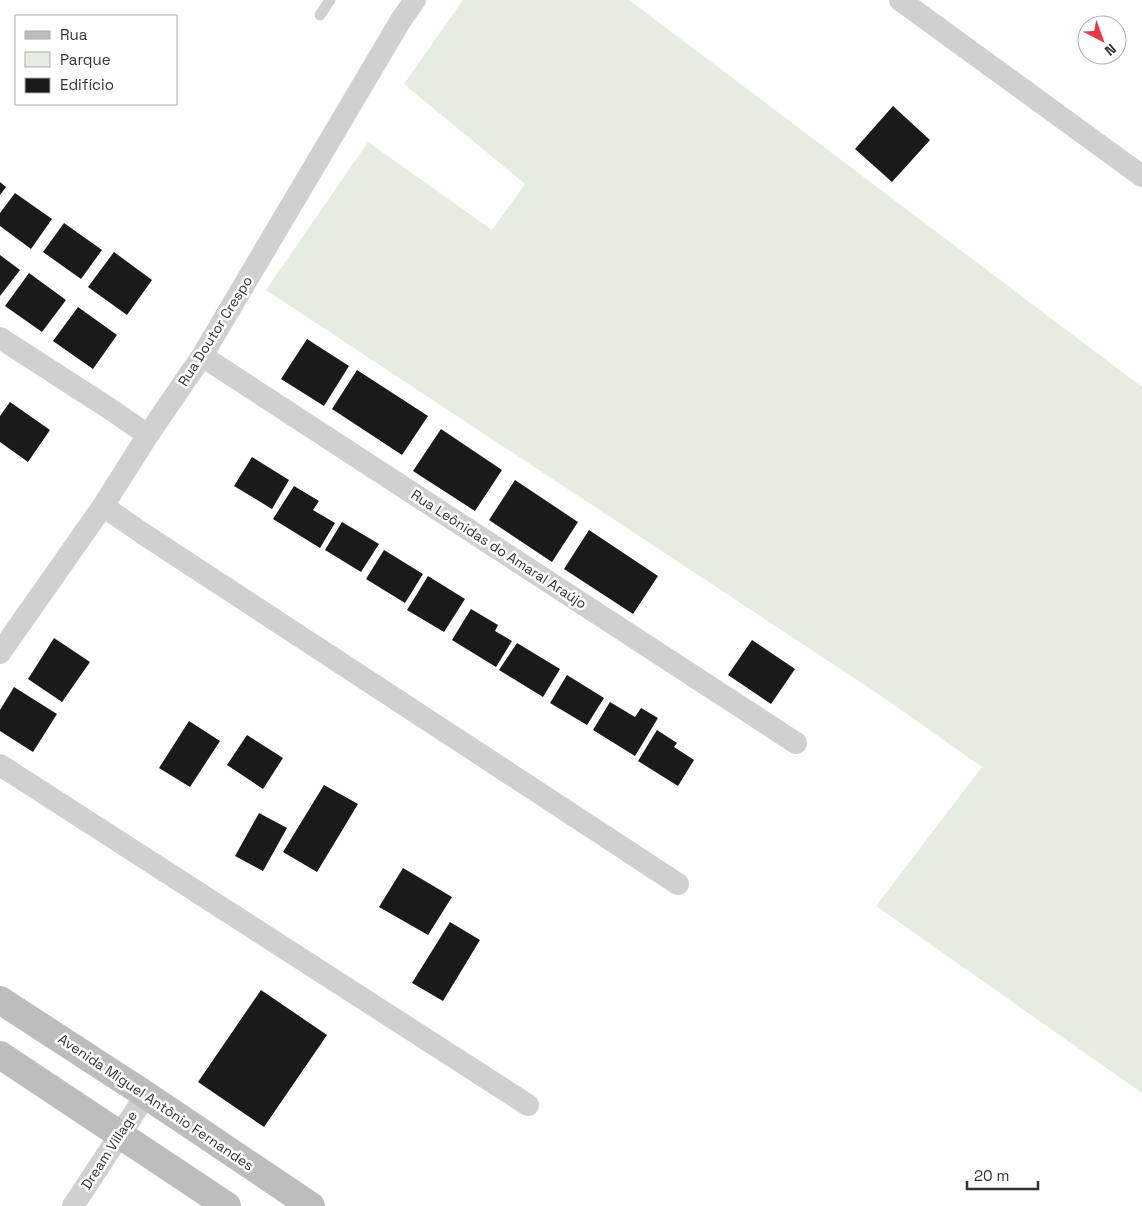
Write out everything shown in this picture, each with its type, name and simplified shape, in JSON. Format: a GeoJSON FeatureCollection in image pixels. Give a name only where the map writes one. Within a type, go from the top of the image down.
{"type":"FeatureCollection","features":[{"type":"Feature","properties":{"kind":"street","name":"Rua Doutor Crespo"},"geometry":{"type":"LineString","coordinates":[[0,653],[103,506],[148,435],[202,356],[414,0]]}},
{"type":"Feature","properties":{"kind":"street"},"geometry":{"type":"LineString","coordinates":[[900,0],[1142,176]]}},
{"type":"Feature","properties":{"kind":"street"},"geometry":{"type":"LineString","coordinates":[[0,338],[148,435]]}},
{"type":"Feature","properties":{"kind":"street","name":"Rua Leônidas do Amaral Araújo"},"geometry":{"type":"LineString","coordinates":[[202,356],[796,743]]}},
{"type":"Feature","properties":{"kind":"street"},"geometry":{"type":"LineString","coordinates":[[103,506],[678,884]]}},
{"type":"Feature","properties":{"kind":"street"},"geometry":{"type":"LineString","coordinates":[[0,765],[528,1105]]}},
{"type":"Feature","properties":{"kind":"street","name":"Avenida Miguel Antônio Fernandes"},"geometry":{"type":"LineString","coordinates":[[0,1000],[146,1094],[311,1206]]}},
{"type":"Feature","properties":{"kind":"street"},"geometry":{"type":"LineString","coordinates":[[0,1055],[227,1206]]}},
{"type":"Feature","properties":{"kind":"street","name":"Dream Village"},"geometry":{"type":"LineString","coordinates":[[73,1206],[146,1094]]}},
{"type":"Feature","properties":{"kind":"lane"},"geometry":{"type":"LineString","coordinates":[[320,15],[330,0]]}},
{"type":"Feature","properties":{"kind":"green space"},"geometry":{"type":"Polygon","coordinates":[[[463,0],[629,0],[1142,387],[1142,1093],[876,906],[982,767],[877,693],[266,290],[368,142],[492,230],[525,184],[404,84],[463,0]]]}},
{"type":"Feature","properties":{"kind":"building"},"geometry":{"type":"Polygon","coordinates":[[[893,106],[930,140],[892,182],[855,149],[893,106]]]}},
{"type":"Feature","properties":{"kind":"building"},"geometry":{"type":"Polygon","coordinates":[[[0,182],[6,187],[0,195],[0,182]]]}},
{"type":"Feature","properties":{"kind":"building"},"geometry":{"type":"Polygon","coordinates":[[[15,193],[52,219],[31,249],[0,226],[0,213],[15,193]]]}},
{"type":"Feature","properties":{"kind":"building"},"geometry":{"type":"Polygon","coordinates":[[[64,223],[102,250],[81,279],[43,252],[64,223]]]}},
{"type":"Feature","properties":{"kind":"building"},"geometry":{"type":"Polygon","coordinates":[[[114,252],[152,280],[127,315],[88,287],[114,252]]]}},
{"type":"Feature","properties":{"kind":"building"},"geometry":{"type":"Polygon","coordinates":[[[0,255],[20,270],[0,296],[0,255]]]}},
{"type":"Feature","properties":{"kind":"building"},"geometry":{"type":"Polygon","coordinates":[[[29,273],[66,300],[42,332],[5,306],[29,273]]]}},
{"type":"Feature","properties":{"kind":"building"},"geometry":{"type":"Polygon","coordinates":[[[78,307],[117,335],[93,369],[53,341],[78,307]]]}},
{"type":"Feature","properties":{"kind":"building"},"geometry":{"type":"Polygon","coordinates":[[[307,339],[349,366],[324,406],[281,379],[307,339]]]}},
{"type":"Feature","properties":{"kind":"building"},"geometry":{"type":"Polygon","coordinates":[[[357,370],[428,416],[402,455],[332,409],[357,370]]]}},
{"type":"Feature","properties":{"kind":"building"},"geometry":{"type":"Polygon","coordinates":[[[10,402],[50,430],[28,462],[0,442],[0,416],[10,402]]]}},
{"type":"Feature","properties":{"kind":"building"},"geometry":{"type":"Polygon","coordinates":[[[441,429],[502,470],[475,511],[413,471],[441,429]]]}},
{"type":"Feature","properties":{"kind":"building"},"geometry":{"type":"Polygon","coordinates":[[[252,457],[289,480],[272,509],[234,486],[252,457]]]}},
{"type":"Feature","properties":{"kind":"building"},"geometry":{"type":"Polygon","coordinates":[[[515,480],[578,522],[552,562],[489,520],[515,480]]]}},
{"type":"Feature","properties":{"kind":"building"},"geometry":{"type":"Polygon","coordinates":[[[294,486],[319,501],[313,510],[335,523],[320,548],[273,519],[294,486]]]}},
{"type":"Feature","properties":{"kind":"building"},"geometry":{"type":"Polygon","coordinates":[[[342,522],[379,544],[361,572],[325,550],[342,522]]]}},
{"type":"Feature","properties":{"kind":"building"},"geometry":{"type":"Polygon","coordinates":[[[589,530],[658,576],[633,614],[564,569],[589,530]]]}},
{"type":"Feature","properties":{"kind":"building"},"geometry":{"type":"Polygon","coordinates":[[[384,550],[423,574],[405,603],[366,579],[384,550]]]}},
{"type":"Feature","properties":{"kind":"building"},"geometry":{"type":"Polygon","coordinates":[[[428,576],[465,599],[444,632],[407,610],[428,576]]]}},
{"type":"Feature","properties":{"kind":"building"},"geometry":{"type":"Polygon","coordinates":[[[471,609],[498,625],[495,631],[512,641],[496,667],[452,640],[471,609]]]}},
{"type":"Feature","properties":{"kind":"building"},"geometry":{"type":"Polygon","coordinates":[[[54,638],[90,662],[62,702],[28,679],[54,638]]]}},
{"type":"Feature","properties":{"kind":"building"},"geometry":{"type":"Polygon","coordinates":[[[752,640],[795,669],[771,704],[728,675],[752,640]]]}},
{"type":"Feature","properties":{"kind":"building"},"geometry":{"type":"Polygon","coordinates":[[[517,643],[560,669],[543,697],[499,670],[517,643]]]}},
{"type":"Feature","properties":{"kind":"building"},"geometry":{"type":"Polygon","coordinates":[[[567,675],[604,698],[587,725],[550,703],[567,675]]]}},
{"type":"Feature","properties":{"kind":"building"},"geometry":{"type":"Polygon","coordinates":[[[14,687],[57,714],[33,752],[0,731],[0,710],[14,687]]]}},
{"type":"Feature","properties":{"kind":"building"},"geometry":{"type":"Polygon","coordinates":[[[610,702],[635,717],[641,708],[658,718],[635,756],[593,730],[610,702]]]}},
{"type":"Feature","properties":{"kind":"building"},"geometry":{"type":"Polygon","coordinates":[[[189,721],[220,741],[190,787],[159,768],[189,721]]]}},
{"type":"Feature","properties":{"kind":"building"},"geometry":{"type":"Polygon","coordinates":[[[657,730],[677,743],[674,747],[694,760],[678,786],[638,761],[657,730]]]}},
{"type":"Feature","properties":{"kind":"building"},"geometry":{"type":"Polygon","coordinates":[[[247,735],[283,758],[263,789],[227,765],[247,735]]]}},
{"type":"Feature","properties":{"kind":"building"},"geometry":{"type":"Polygon","coordinates":[[[324,785],[358,804],[317,872],[283,852],[324,785]]]}},
{"type":"Feature","properties":{"kind":"building"},"geometry":{"type":"Polygon","coordinates":[[[259,813],[287,828],[263,871],[235,856],[259,813]]]}},
{"type":"Feature","properties":{"kind":"building"},"geometry":{"type":"Polygon","coordinates":[[[403,868],[452,897],[428,935],[379,907],[403,868]]]}},
{"type":"Feature","properties":{"kind":"building"},"geometry":{"type":"Polygon","coordinates":[[[450,922],[480,940],[443,1001],[412,983],[450,922]]]}},
{"type":"Feature","properties":{"kind":"building"},"geometry":{"type":"Polygon","coordinates":[[[261,990],[327,1035],[264,1127],[198,1082],[261,990]]]}}]}
